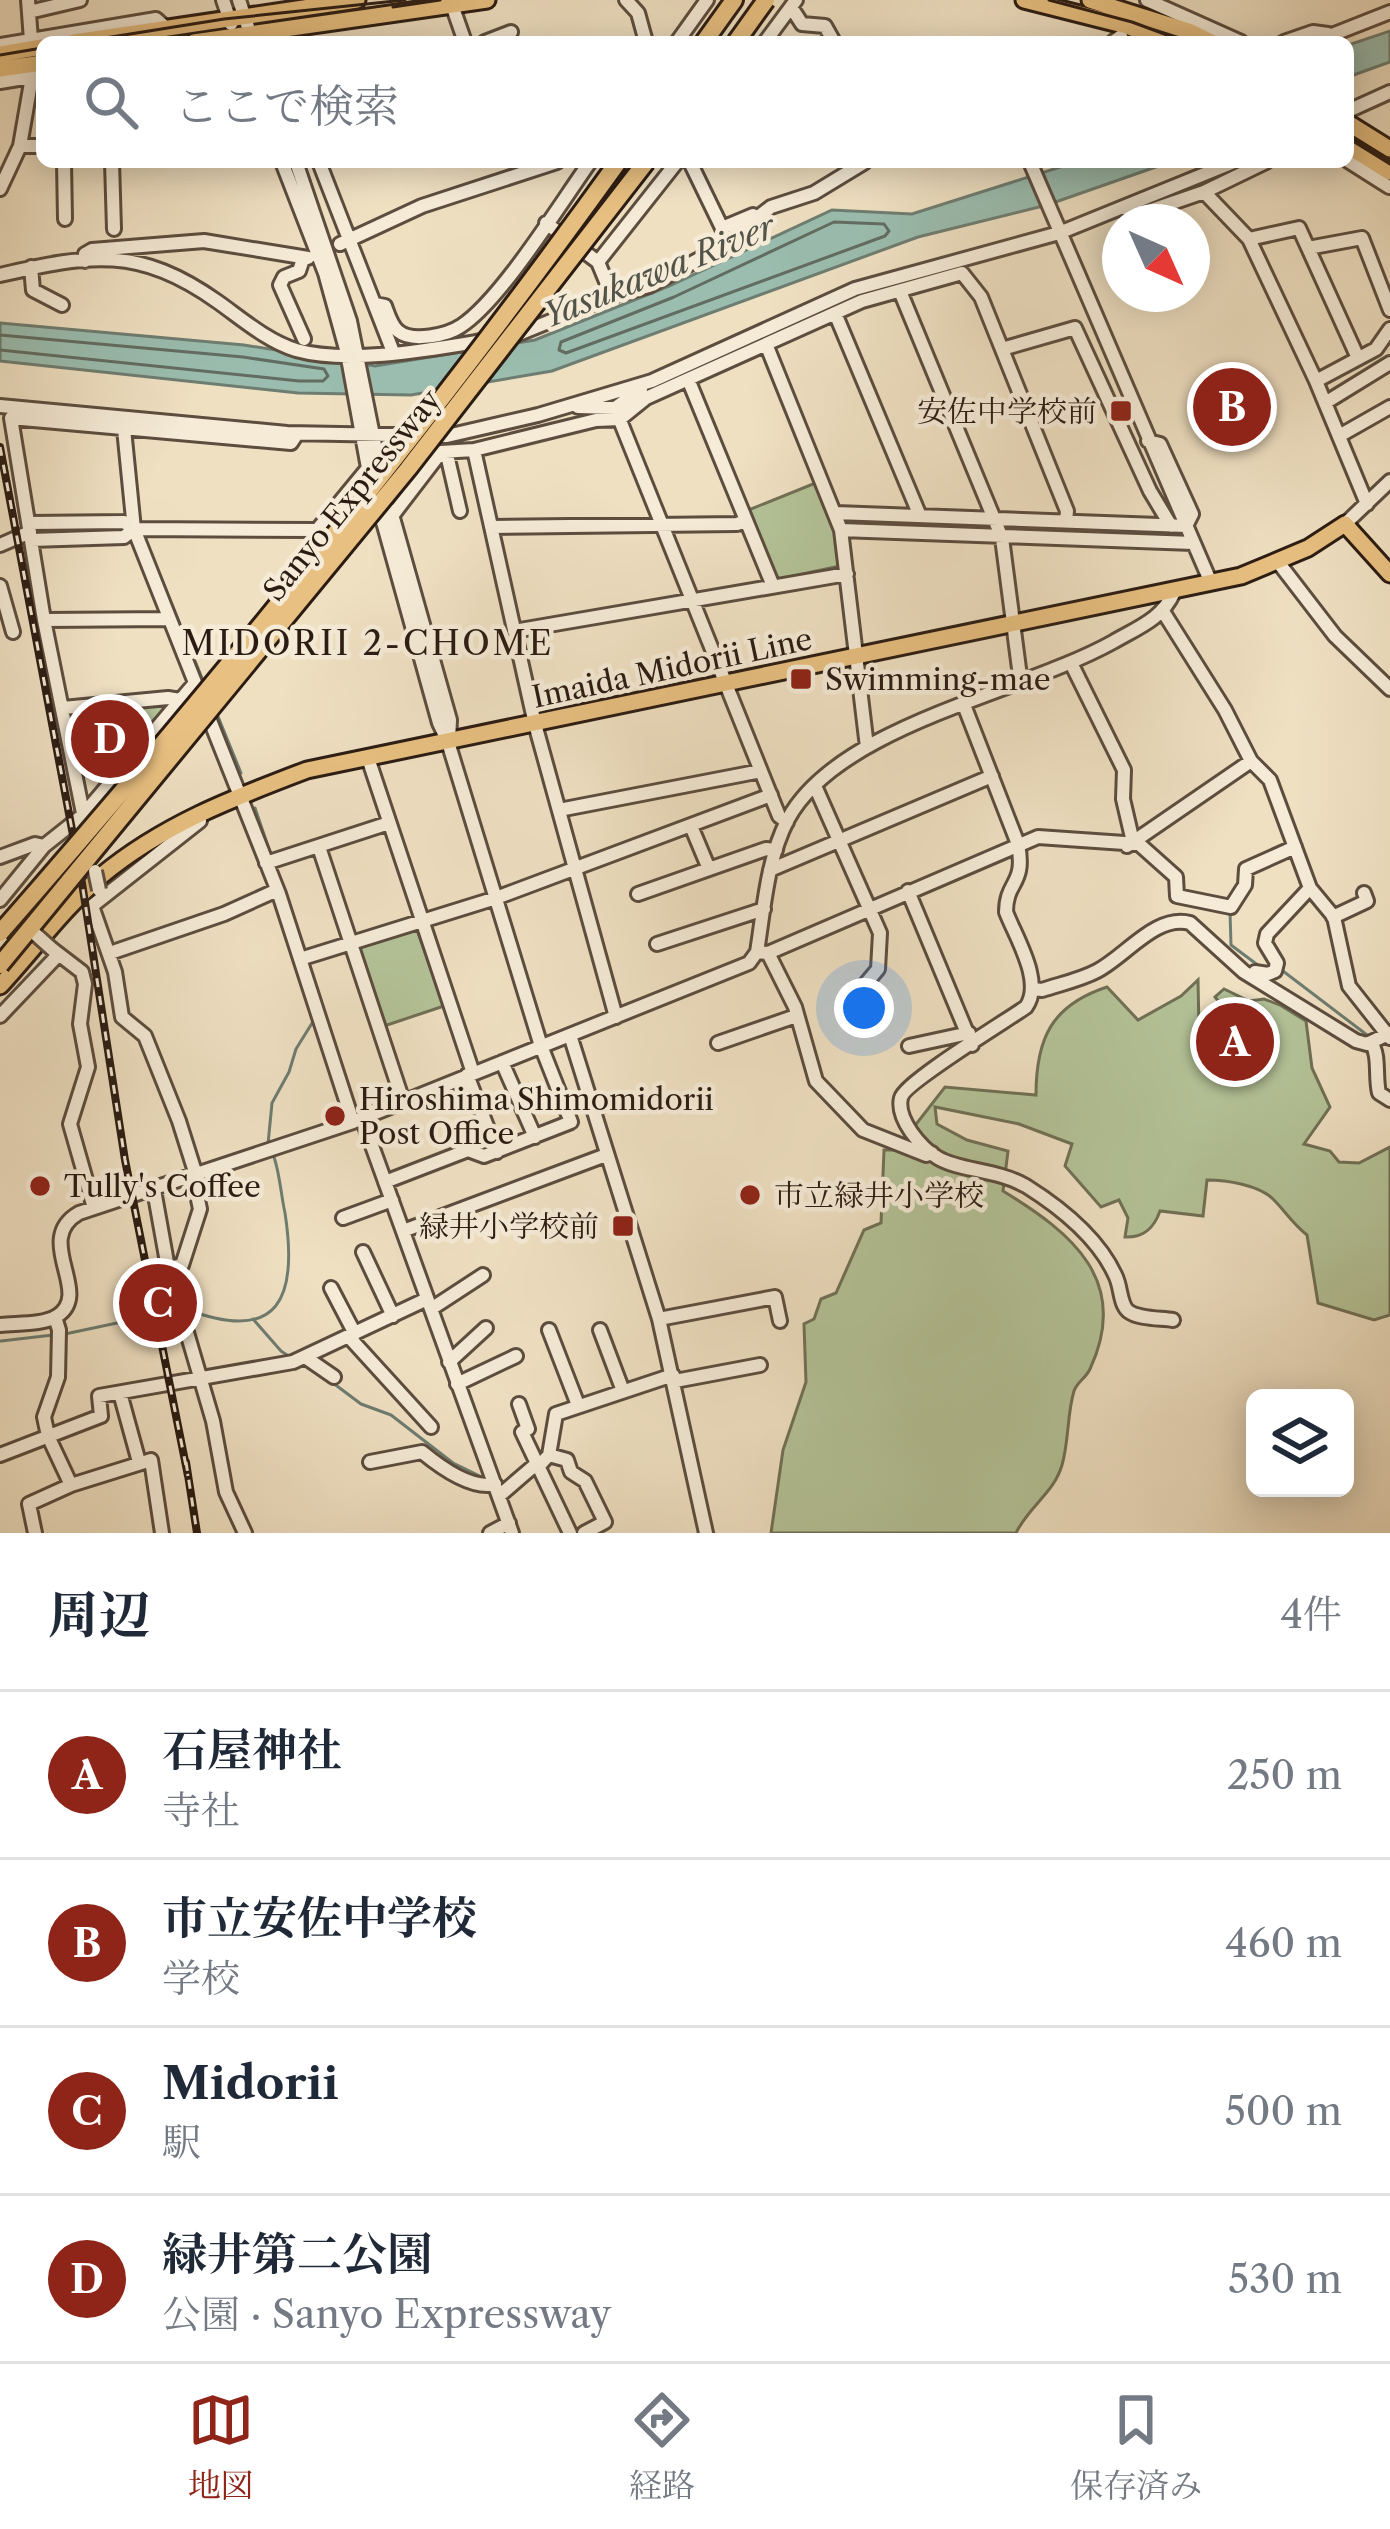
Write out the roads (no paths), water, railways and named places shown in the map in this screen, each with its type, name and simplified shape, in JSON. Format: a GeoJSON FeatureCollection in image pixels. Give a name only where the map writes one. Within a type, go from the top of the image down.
{"type":"FeatureCollection","features":[{"type":"Feature","properties":{"kind":"highway"},"geometry":{"type":"LineString","coordinates":[[708,36],[734,0]]}},
{"type":"Feature","properties":{"kind":"highway"},"geometry":{"type":"LineString","coordinates":[[740,36],[763,0]]}},
{"type":"Feature","properties":{"kind":"highway","name":"Sanyo Expressway"},"geometry":{"type":"LineString","coordinates":[[0,933],[217,678],[480,346],[614,168]]}},
{"type":"Feature","properties":{"kind":"highway","name":"Sanyo Expressway"},"geometry":{"type":"LineString","coordinates":[[0,965],[334,561],[641,168]]}},
{"type":"Feature","properties":{"kind":"main road"},"geometry":{"type":"LineString","coordinates":[[102,36],[234,8],[357,0]]}},
{"type":"Feature","properties":{"kind":"main road"},"geometry":{"type":"LineString","coordinates":[[257,36],[487,0]]}},
{"type":"Feature","properties":{"kind":"main road"},"geometry":{"type":"LineString","coordinates":[[1024,0],[1152,36]]}},
{"type":"Feature","properties":{"kind":"main road"},"geometry":{"type":"LineString","coordinates":[[1090,0],[1197,36]]}},
{"type":"Feature","properties":{"kind":"main road"},"geometry":{"type":"LineString","coordinates":[[0,54],[36,44]]}},
{"type":"Feature","properties":{"kind":"main road"},"geometry":{"type":"LineString","coordinates":[[0,69],[36,72]]}},
{"type":"Feature","properties":{"kind":"main road"},"geometry":{"type":"LineString","coordinates":[[1354,127],[1390,149]]}},
{"type":"Feature","properties":{"kind":"main road"},"geometry":{"type":"LineString","coordinates":[[1354,150],[1390,172]]}},
{"type":"Feature","properties":{"kind":"main road"},"geometry":{"type":"LineString","coordinates":[[1345,524],[1390,574]]}},
{"type":"Feature","properties":{"kind":"main road","name":"Imaida Midorii Line"},"geometry":{"type":"LineString","coordinates":[[0,986],[102,875],[196,813],[307,770],[1174,592],[1278,562],[1345,524]]}},
{"type":"Feature","properties":{"kind":"street"},"geometry":{"type":"LineString","coordinates":[[0,45],[36,44],[29,6],[80,0]]}},
{"type":"Feature","properties":{"kind":"street"},"geometry":{"type":"LineString","coordinates":[[626,0],[638,13],[644,36]]}},
{"type":"Feature","properties":{"kind":"street"},"geometry":{"type":"LineString","coordinates":[[681,36],[707,0]]}},
{"type":"Feature","properties":{"kind":"street"},"geometry":{"type":"LineString","coordinates":[[763,0],[793,3]]}},
{"type":"Feature","properties":{"kind":"street"},"geometry":{"type":"LineString","coordinates":[[1146,1],[1226,36]]}},
{"type":"Feature","properties":{"kind":"street"},"geometry":{"type":"LineString","coordinates":[[769,36],[793,3]]}},
{"type":"Feature","properties":{"kind":"street"},"geometry":{"type":"LineString","coordinates":[[793,3],[802,24],[825,26],[830,36]]}},
{"type":"Feature","properties":{"kind":"street"},"geometry":{"type":"LineString","coordinates":[[452,5],[463,36]]}},
{"type":"Feature","properties":{"kind":"street"},"geometry":{"type":"LineString","coordinates":[[1326,36],[1390,12]]}},
{"type":"Feature","properties":{"kind":"street"},"geometry":{"type":"LineString","coordinates":[[85,36],[158,24]]}},
{"type":"Feature","properties":{"kind":"street"},"geometry":{"type":"LineString","coordinates":[[501,36],[511,32]]}},
{"type":"Feature","properties":{"kind":"street"},"geometry":{"type":"LineString","coordinates":[[1301,36],[1330,34]]}},
{"type":"Feature","properties":{"kind":"street"},"geometry":{"type":"LineString","coordinates":[[0,82],[36,73]]}},
{"type":"Feature","properties":{"kind":"street"},"geometry":{"type":"LineString","coordinates":[[0,188],[20,146],[36,84]]}},
{"type":"Feature","properties":{"kind":"street"},"geometry":{"type":"LineString","coordinates":[[1354,108],[1390,92]]}},
{"type":"Feature","properties":{"kind":"street"},"geometry":{"type":"LineString","coordinates":[[20,146],[36,146]]}},
{"type":"Feature","properties":{"kind":"street"},"geometry":{"type":"LineString","coordinates":[[1354,165],[1389,187]]}},
{"type":"Feature","properties":{"kind":"street"},"geometry":{"type":"LineString","coordinates":[[64,168],[64,218]]}},
{"type":"Feature","properties":{"kind":"street"},"geometry":{"type":"LineString","coordinates":[[112,168],[114,229]]}},
{"type":"Feature","properties":{"kind":"street"},"geometry":{"type":"LineString","coordinates":[[284,168],[352,355]]}},
{"type":"Feature","properties":{"kind":"street"},"geometry":{"type":"LineString","coordinates":[[298,168],[335,269],[365,431],[439,723],[541,1046],[572,1122],[497,1152],[484,1156],[468,1150],[385,1182]]}},
{"type":"Feature","properties":{"kind":"street"},"geometry":{"type":"LineString","coordinates":[[321,168],[344,242],[393,352]]}},
{"type":"Feature","properties":{"kind":"street"},"geometry":{"type":"LineString","coordinates":[[375,304],[385,306],[397,330],[407,336],[455,330],[500,286],[586,168]]}},
{"type":"Feature","properties":{"kind":"street"},"geometry":{"type":"LineString","coordinates":[[598,262],[671,168]]}},
{"type":"Feature","properties":{"kind":"street"},"geometry":{"type":"LineString","coordinates":[[693,168],[722,228],[814,193],[855,168]]}},
{"type":"Feature","properties":{"kind":"street"},"geometry":{"type":"LineString","coordinates":[[1032,168],[1148,442],[1178,526]]}},
{"type":"Feature","properties":{"kind":"street"},"geometry":{"type":"LineString","coordinates":[[1134,204],[1220,168]]}},
{"type":"Feature","properties":{"kind":"street"},"geometry":{"type":"LineString","coordinates":[[1169,204],[1254,168]]}},
{"type":"Feature","properties":{"kind":"street"},"geometry":{"type":"LineString","coordinates":[[344,242],[519,169]]}},
{"type":"Feature","properties":{"kind":"street"},"geometry":{"type":"LineString","coordinates":[[1204,192],[1250,239],[1366,504]]}},
{"type":"Feature","properties":{"kind":"street"},"geometry":{"type":"LineString","coordinates":[[0,275],[31,267],[130,258],[186,279],[280,345],[317,354],[393,352],[516,336],[612,296],[649,286],[716,250],[771,207]]}},
{"type":"Feature","properties":{"kind":"street"},"geometry":{"type":"LineString","coordinates":[[0,406],[297,434],[365,431],[447,436],[652,381],[855,290],[1102,216]]}},
{"type":"Feature","properties":{"kind":"street"},"geometry":{"type":"LineString","coordinates":[[547,223],[598,262],[612,296]]}},
{"type":"Feature","properties":{"kind":"street"},"geometry":{"type":"LineString","coordinates":[[1250,239],[1299,228],[1358,358]]}},
{"type":"Feature","properties":{"kind":"street"},"geometry":{"type":"LineString","coordinates":[[1308,248],[1362,238],[1390,310]]}},
{"type":"Feature","properties":{"kind":"street"},"geometry":{"type":"LineString","coordinates":[[85,261],[85,254],[92,250],[186,240],[305,258],[299,271],[280,285],[304,340]]}},
{"type":"Feature","properties":{"kind":"street"},"geometry":{"type":"LineString","coordinates":[[31,267],[33,290],[62,305]]}},
{"type":"Feature","properties":{"kind":"street"},"geometry":{"type":"LineString","coordinates":[[387,519],[442,452],[474,450],[617,414],[835,313],[962,273],[981,297],[1066,521]]}},
{"type":"Feature","properties":{"kind":"street"},"geometry":{"type":"LineString","coordinates":[[900,291],[1002,538],[1021,684]]}},
{"type":"Feature","properties":{"kind":"street"},"geometry":{"type":"LineString","coordinates":[[835,313],[920,516]]}},
{"type":"Feature","properties":{"kind":"street"},"geometry":{"type":"LineString","coordinates":[[1002,350],[1075,328],[1150,491],[1193,543],[1211,583]]}},
{"type":"Feature","properties":{"kind":"street"},"geometry":{"type":"LineString","coordinates":[[1316,381],[1376,349],[1390,328]]}},
{"type":"Feature","properties":{"kind":"street"},"geometry":{"type":"LineString","coordinates":[[766,344],[842,530],[867,747]]}},
{"type":"Feature","properties":{"kind":"street"},"geometry":{"type":"LineString","coordinates":[[1325,403],[1390,362],[1376,349]]}},
{"type":"Feature","properties":{"kind":"street"},"geometry":{"type":"LineString","coordinates":[[688,379],[773,586]]}},
{"type":"Feature","properties":{"kind":"street"},"geometry":{"type":"LineString","coordinates":[[617,414],[652,381]]}},
{"type":"Feature","properties":{"kind":"street"},"geometry":{"type":"LineString","coordinates":[[570,406],[617,414]]}},
{"type":"Feature","properties":{"kind":"street"},"geometry":{"type":"LineString","coordinates":[[1339,436],[1390,407]]}},
{"type":"Feature","properties":{"kind":"street"},"geometry":{"type":"LineString","coordinates":[[617,414],[779,816],[787,821]]}},
{"type":"Feature","properties":{"kind":"street"},"geometry":{"type":"LineString","coordinates":[[100,894],[44,620],[11,418],[291,443],[297,434]]}},
{"type":"Feature","properties":{"kind":"street"},"geometry":{"type":"LineString","coordinates":[[124,429],[134,529],[241,795],[511,1528],[490,1533]]}},
{"type":"Feature","properties":{"kind":"street"},"geometry":{"type":"LineString","coordinates":[[365,431],[368,468],[387,519]]}},
{"type":"Feature","properties":{"kind":"street"},"geometry":{"type":"LineString","coordinates":[[474,450],[536,724],[616,1017]]}},
{"type":"Feature","properties":{"kind":"street"},"geometry":{"type":"LineString","coordinates":[[442,452],[448,458],[460,511]]}},
{"type":"Feature","properties":{"kind":"street"},"geometry":{"type":"LineString","coordinates":[[0,545],[30,532],[124,537],[134,529],[317,530],[368,468]]}},
{"type":"Feature","properties":{"kind":"street"},"geometry":{"type":"LineString","coordinates":[[1345,524],[1390,481]]}},
{"type":"Feature","properties":{"kind":"street"},"geometry":{"type":"LineString","coordinates":[[836,513],[1178,526]]}},
{"type":"Feature","properties":{"kind":"street"},"geometry":{"type":"LineString","coordinates":[[491,527],[736,524],[746,520]]}},
{"type":"Feature","properties":{"kind":"street"},"geometry":{"type":"LineString","coordinates":[[842,530],[1193,543]]}},
{"type":"Feature","properties":{"kind":"street"},"geometry":{"type":"LineString","coordinates":[[1278,562],[1335,636],[1390,689]]}},
{"type":"Feature","properties":{"kind":"street"},"geometry":{"type":"LineString","coordinates":[[514,631],[847,574]]}},
{"type":"Feature","properties":{"kind":"street"},"geometry":{"type":"LineString","coordinates":[[0,586],[13,632]]}},
{"type":"Feature","properties":{"kind":"street"},"geometry":{"type":"LineString","coordinates":[[933,1153],[926,1155],[858,1125],[816,1082],[796,1016],[762,952],[770,870],[787,821],[815,786],[867,747],[902,728],[1072,665],[1164,613],[1174,592]]}},
{"type":"Feature","properties":{"kind":"street"},"geometry":{"type":"LineString","coordinates":[[1033,989],[1102,968],[1160,927],[1178,920],[1190,923],[1226,958],[1356,1041],[1371,1042],[1389,1035],[1349,986],[1333,916],[1310,888],[1270,780],[1251,761],[1164,613]]}},
{"type":"Feature","properties":{"kind":"street"},"geometry":{"type":"LineString","coordinates":[[44,620],[170,619]]}},
{"type":"Feature","properties":{"kind":"street"},"geometry":{"type":"LineString","coordinates":[[1072,665],[1124,770],[1130,844]]}},
{"type":"Feature","properties":{"kind":"street"},"geometry":{"type":"LineString","coordinates":[[94,1208],[70,1124],[88,1066],[80,1024],[82,972],[1,899],[44,846],[83,815],[195,683]]}},
{"type":"Feature","properties":{"kind":"street"},"geometry":{"type":"LineString","coordinates":[[63,708],[180,700]]}},
{"type":"Feature","properties":{"kind":"street"},"geometry":{"type":"LineString","coordinates":[[964,705],[1018,844],[1023,868],[1006,901],[1006,912],[1033,989],[1027,1007],[971,1039],[903,1091],[902,1118],[933,1153],[991,1170],[1043,1198],[1087,1234],[1115,1275],[1124,1307],[1133,1314],[1173,1320]]}},
{"type":"Feature","properties":{"kind":"street"},"geometry":{"type":"LineString","coordinates":[[368,758],[497,1152]]}},
{"type":"Feature","properties":{"kind":"street"},"geometry":{"type":"LineString","coordinates":[[1130,844],[1251,761]]}},
{"type":"Feature","properties":{"kind":"street"},"geometry":{"type":"LineString","coordinates":[[559,811],[761,771]]}},
{"type":"Feature","properties":{"kind":"street"},"geometry":{"type":"LineString","coordinates":[[770,870],[992,776]]}},
{"type":"Feature","properties":{"kind":"street"},"geometry":{"type":"LineString","coordinates":[[815,786],[881,942],[878,969],[857,994]]}},
{"type":"Feature","properties":{"kind":"street"},"geometry":{"type":"LineString","coordinates":[[168,1268],[182,1265],[199,1215],[194,1176],[179,1120],[145,1036],[122,1017],[110,953],[92,906],[100,894],[189,827],[241,795]]}},
{"type":"Feature","properties":{"kind":"street"},"geometry":{"type":"LineString","coordinates":[[300,959],[496,898],[771,795]]}},
{"type":"Feature","properties":{"kind":"street"},"geometry":{"type":"LineString","coordinates":[[266,863],[389,823]]}},
{"type":"Feature","properties":{"kind":"street"},"geometry":{"type":"LineString","coordinates":[[691,826],[709,869]]}},
{"type":"Feature","properties":{"kind":"street"},"geometry":{"type":"LineString","coordinates":[[0,1325],[55,1317],[65,1307],[69,1296],[60,1233],[72,1216],[357,1120],[749,963],[762,952],[1018,844],[1038,837],[1139,844],[1176,877],[1177,896],[1231,907],[1245,885],[1246,869],[1295,847]]}},
{"type":"Feature","properties":{"kind":"street"},"geometry":{"type":"LineString","coordinates":[[0,857],[35,844],[44,846]]}},
{"type":"Feature","properties":{"kind":"street"},"geometry":{"type":"LineString","coordinates":[[319,847],[404,1101]]}},
{"type":"Feature","properties":{"kind":"street"},"geometry":{"type":"LineString","coordinates":[[638,895],[766,849],[776,850]]}},
{"type":"Feature","properties":{"kind":"street"},"geometry":{"type":"LineString","coordinates":[[1226,958],[1257,973],[1275,971],[1277,964],[1265,943],[1267,934],[1310,888]]}},
{"type":"Feature","properties":{"kind":"street"},"geometry":{"type":"LineString","coordinates":[[110,953],[275,891]]}},
{"type":"Feature","properties":{"kind":"street"},"geometry":{"type":"LineString","coordinates":[[908,891],[971,1039]]}},
{"type":"Feature","properties":{"kind":"street"},"geometry":{"type":"LineString","coordinates":[[1333,916],[1367,901],[1364,893]]}},
{"type":"Feature","properties":{"kind":"street"},"geometry":{"type":"LineString","coordinates":[[657,944],[764,909]]}},
{"type":"Feature","properties":{"kind":"street"},"geometry":{"type":"LineString","coordinates":[[0,1016],[55,952]]}},
{"type":"Feature","properties":{"kind":"street"},"geometry":{"type":"LineString","coordinates":[[718,1043],[796,1016]]}},
{"type":"Feature","properties":{"kind":"street"},"geometry":{"type":"LineString","coordinates":[[570,1036],[659,1319],[706,1533]]}},
{"type":"Feature","properties":{"kind":"street"},"geometry":{"type":"LineString","coordinates":[[909,1046],[971,1039]]}},
{"type":"Feature","properties":{"kind":"street"},"geometry":{"type":"LineString","coordinates":[[1371,1042],[1376,1049],[1374,1075],[1379,1093],[1390,1100]]}},
{"type":"Feature","properties":{"kind":"street"},"geometry":{"type":"LineString","coordinates":[[502,1062],[535,1137]]}},
{"type":"Feature","properties":{"kind":"street"},"geometry":{"type":"LineString","coordinates":[[403,1231],[606,1155]]}},
{"type":"Feature","properties":{"kind":"street"},"geometry":{"type":"LineString","coordinates":[[154,1190],[168,1268],[202,1378],[226,1492],[245,1533]]}},
{"type":"Feature","properties":{"kind":"street"},"geometry":{"type":"LineString","coordinates":[[343,1218],[392,1201]]}},
{"type":"Feature","properties":{"kind":"street"},"geometry":{"type":"LineString","coordinates":[[363,1252],[393,1316]]}},
{"type":"Feature","properties":{"kind":"street"},"geometry":{"type":"LineString","coordinates":[[0,1455],[101,1416],[99,1396],[305,1358],[483,1275]]}},
{"type":"Feature","properties":{"kind":"street"},"geometry":{"type":"LineString","coordinates":[[331,1288],[352,1336],[431,1426]]}},
{"type":"Feature","properties":{"kind":"street"},"geometry":{"type":"LineString","coordinates":[[659,1319],[775,1298],[780,1322]]}},
{"type":"Feature","properties":{"kind":"street"},"geometry":{"type":"LineString","coordinates":[[55,1317],[60,1361],[44,1417],[70,1485]]}},
{"type":"Feature","properties":{"kind":"street"},"geometry":{"type":"LineString","coordinates":[[449,1362],[486,1328]]}},
{"type":"Feature","properties":{"kind":"street"},"geometry":{"type":"LineString","coordinates":[[549,1330],[578,1405]]}},
{"type":"Feature","properties":{"kind":"street"},"geometry":{"type":"LineString","coordinates":[[600,1330],[622,1391]]}},
{"type":"Feature","properties":{"kind":"street"},"geometry":{"type":"LineString","coordinates":[[457,1384],[516,1356]]}},
{"type":"Feature","properties":{"kind":"street"},"geometry":{"type":"LineString","coordinates":[[305,1358],[334,1377]]}},
{"type":"Feature","properties":{"kind":"street"},"geometry":{"type":"LineString","coordinates":[[370,1462],[422,1452],[448,1470],[497,1490],[549,1455],[556,1414],[674,1378],[760,1365]]}},
{"type":"Feature","properties":{"kind":"street"},"geometry":{"type":"LineString","coordinates":[[120,1393],[139,1462]]}},
{"type":"Feature","properties":{"kind":"street"},"geometry":{"type":"LineString","coordinates":[[519,1404],[528,1429],[522,1432],[570,1533]]}},
{"type":"Feature","properties":{"kind":"street"},"geometry":{"type":"LineString","coordinates":[[549,1455],[567,1460],[585,1481],[605,1522],[584,1533]]}},
{"type":"Feature","properties":{"kind":"street"},"geometry":{"type":"LineString","coordinates":[[35,1533],[29,1504],[70,1485],[151,1460],[163,1533]]}},
{"type":"Feature","properties":{"kind":"street"},"geometry":{"type":"LineString","coordinates":[[548,1491],[578,1476]]}},
{"type":"Feature","properties":{"kind":"water"},"geometry":{"type":"Polygon","coordinates":[[[1390,31],[1390,62],[1354,75],[1354,43],[1390,31]]]}},
{"type":"Feature","properties":{"kind":"water"},"geometry":{"type":"Polygon","coordinates":[[[1057,168],[1153,168],[1047,205],[918,237],[552,371],[411,395],[298,393],[0,361],[0,323],[244,345],[375,366],[535,340],[669,286],[832,210],[912,214],[1057,168]]]}},
{"type":"Feature","properties":{"kind":"waterway"},"geometry":{"type":"LineString","coordinates":[[51,531],[121,530]]}},
{"type":"Feature","properties":{"kind":"waterway"},"geometry":{"type":"LineString","coordinates":[[146,541],[204,683]]}},
{"type":"Feature","properties":{"kind":"waterway"},"geometry":{"type":"LineString","coordinates":[[217,714],[241,773]]}},
{"type":"Feature","properties":{"kind":"waterway"},"geometry":{"type":"LineString","coordinates":[[255,808],[271,855]]}},
{"type":"Feature","properties":{"kind":"waterway"},"geometry":{"type":"LineString","coordinates":[[1230,912],[1231,945],[1259,966]]}},
{"type":"Feature","properties":{"kind":"waterway"},"geometry":{"type":"LineString","coordinates":[[1279,968],[1371,1038]]}},
{"type":"Feature","properties":{"kind":"waterway"},"geometry":{"type":"LineString","coordinates":[[268,1144],[272,1103],[314,1020]]}},
{"type":"Feature","properties":{"kind":"waterway"},"geometry":{"type":"LineString","coordinates":[[186,1309],[243,1321],[262,1317],[276,1306],[284,1290],[288,1243],[274,1157]]}},
{"type":"Feature","properties":{"kind":"waterway"},"geometry":{"type":"LineString","coordinates":[[65,1334],[150,1316]]}},
{"type":"Feature","properties":{"kind":"waterway"},"geometry":{"type":"LineString","coordinates":[[253,1319],[293,1359]]}},
{"type":"Feature","properties":{"kind":"waterway"},"geometry":{"type":"LineString","coordinates":[[1,1341],[53,1335]]}},
{"type":"Feature","properties":{"kind":"waterway"},"geometry":{"type":"LineString","coordinates":[[333,1383],[361,1404],[391,1415],[453,1463],[486,1479]]}},
{"type":"Feature","properties":{"kind":"tram line"},"geometry":{"type":"LineString","coordinates":[[118,36],[224,19],[405,0]]}},
{"type":"Feature","properties":{"kind":"tram line"},"geometry":{"type":"LineString","coordinates":[[393,7],[440,0]]}},
{"type":"Feature","properties":{"kind":"tram line"},"geometry":{"type":"LineString","coordinates":[[1049,0],[1170,36]]}},
{"type":"Feature","properties":{"kind":"tram line"},"geometry":{"type":"LineString","coordinates":[[0,55],[36,49]]}},
{"type":"Feature","properties":{"kind":"tram line"},"geometry":{"type":"LineString","coordinates":[[1354,142],[1390,164]]}},
{"type":"Feature","properties":{"kind":"railway"},"geometry":{"type":"LineString","coordinates":[[0,447],[82,883],[125,1160],[188,1476]]}},
{"type":"Feature","properties":{"kind":"railway"},"geometry":{"type":"LineString","coordinates":[[186,1462],[197,1533]]}},
{"type":"Feature","properties":{"kind":"place","name":"市立安佐中学校"},"geometry":{"type":"Point","coordinates":[1232,407]}},
{"type":"Feature","properties":{"kind":"place","name":"安佐中学校前"},"geometry":{"type":"Point","coordinates":[1121,411]}},
{"type":"Feature","properties":{"kind":"place","name":"Swimming-mae"},"geometry":{"type":"Point","coordinates":[801,679]}},
{"type":"Feature","properties":{"kind":"place","name":"緑井第二公園"},"geometry":{"type":"Point","coordinates":[110,739]}},
{"type":"Feature","properties":{"kind":"place","name":"石屋神社"},"geometry":{"type":"Point","coordinates":[1235,1042]}},
{"type":"Feature","properties":{"kind":"place","name":"Hiroshima Shimomidorii Post Office"},"geometry":{"type":"Point","coordinates":[335,1116]}},
{"type":"Feature","properties":{"kind":"place","name":"Tully's Coffee"},"geometry":{"type":"Point","coordinates":[40,1186]}},
{"type":"Feature","properties":{"kind":"place","name":"市立緑井小学校"},"geometry":{"type":"Point","coordinates":[750,1195]}},
{"type":"Feature","properties":{"kind":"place","name":"緑井小学校前"},"geometry":{"type":"Point","coordinates":[623,1226]}},
{"type":"Feature","properties":{"kind":"place","name":"Midorii"},"geometry":{"type":"Point","coordinates":[158,1303]}},
{"type":"Feature","properties":{"kind":"district","name":"MIDORII 2-CHOME"},"geometry":{"type":"Point","coordinates":[368,643]}},
{"type":"Feature","properties":{"kind":"water label","name":"Yasukawa River"},"geometry":{"type":"Point","coordinates":[659,271]}}]}
